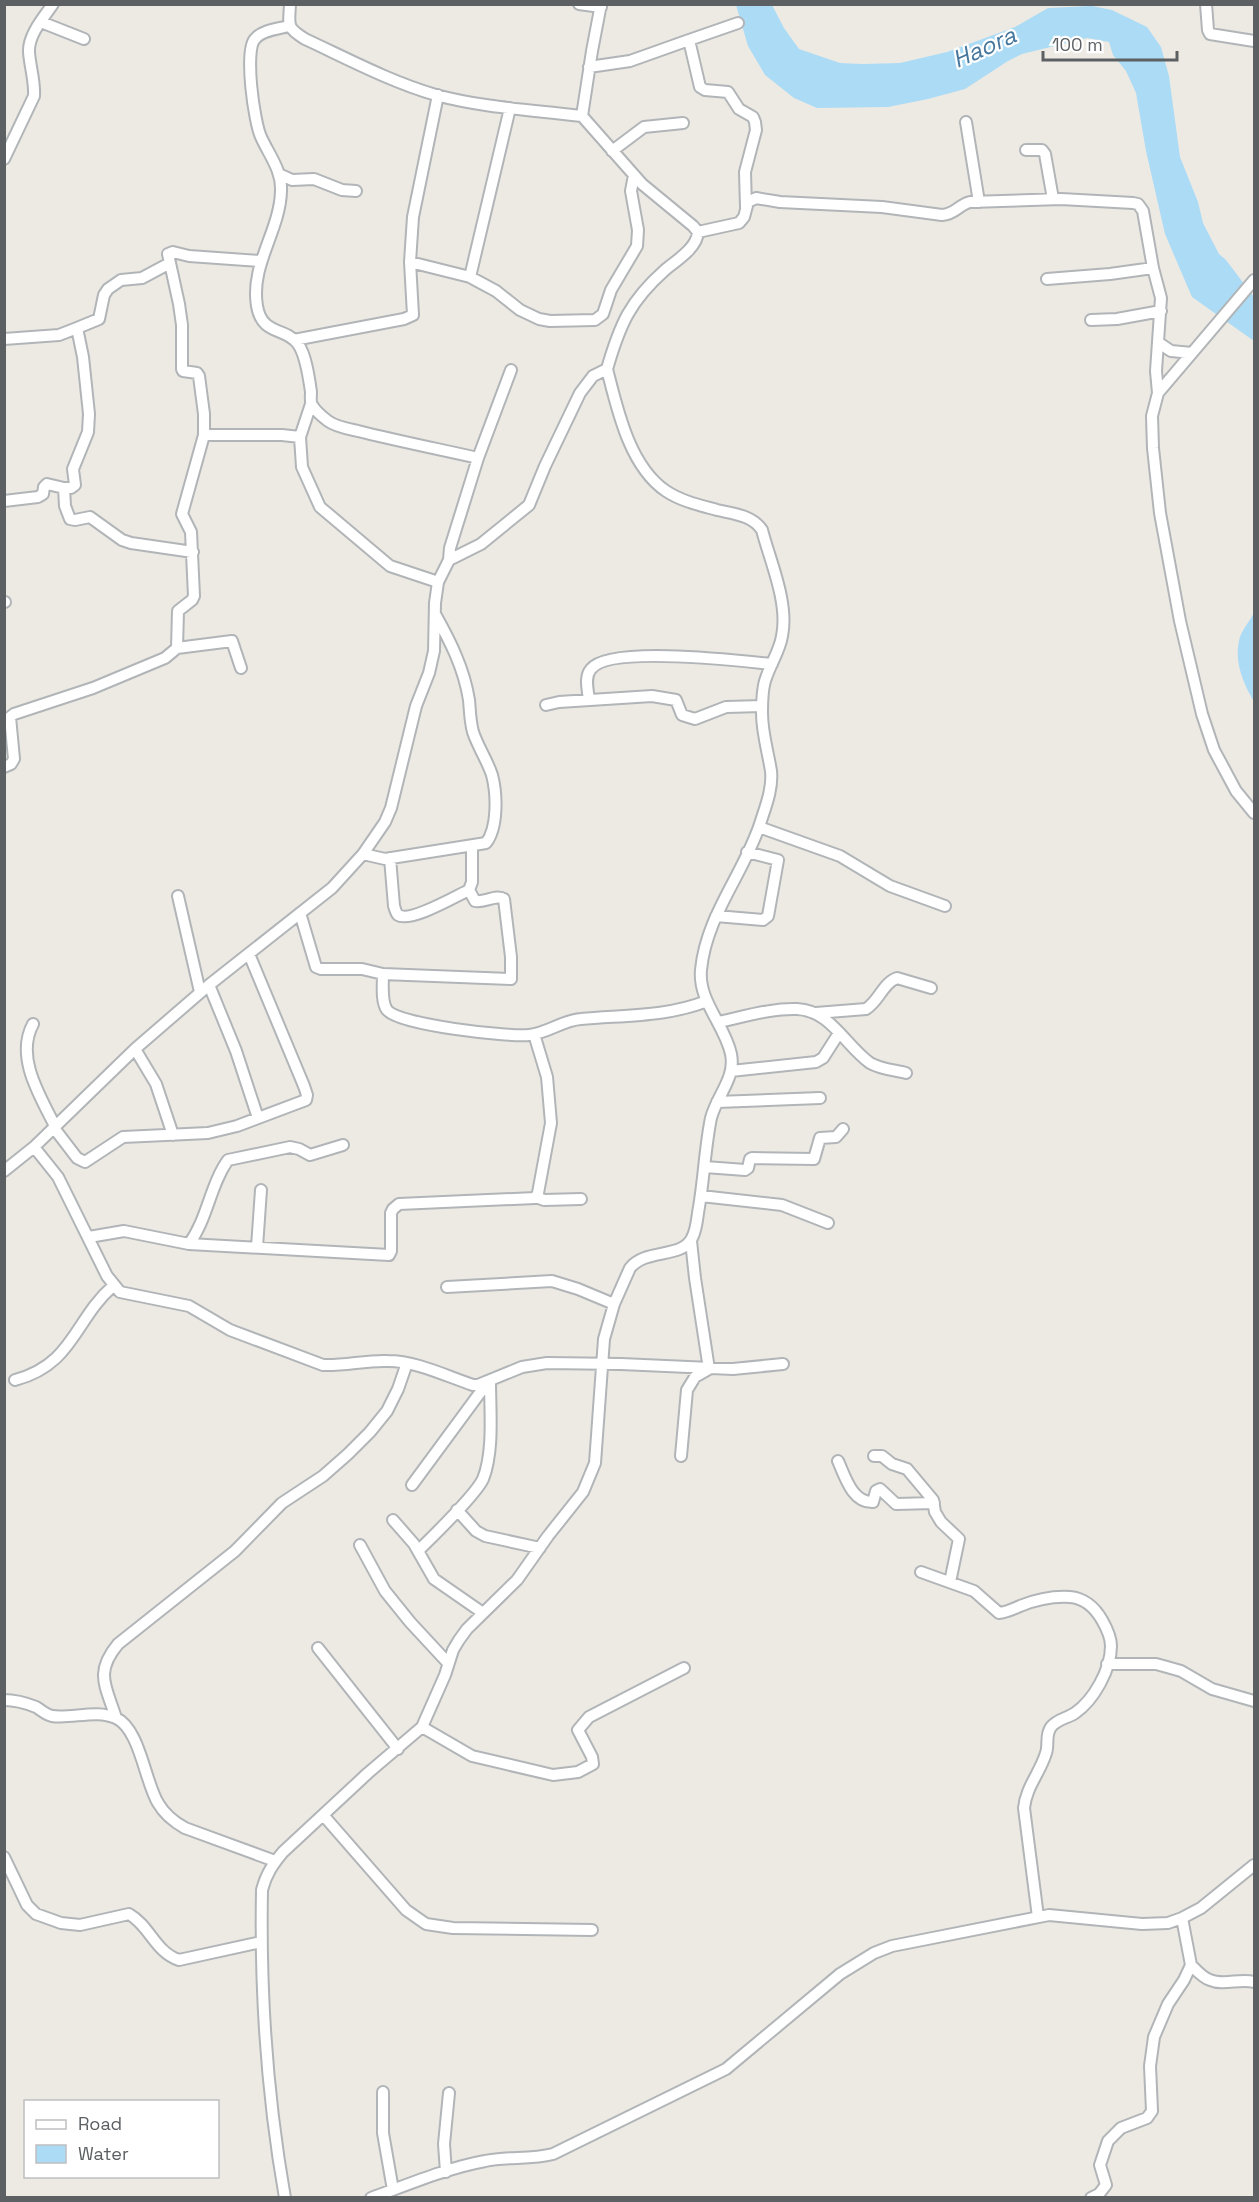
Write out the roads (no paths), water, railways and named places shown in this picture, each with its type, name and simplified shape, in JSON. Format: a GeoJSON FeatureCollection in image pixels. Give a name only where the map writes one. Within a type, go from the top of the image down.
{"type":"FeatureCollection","features":[{"type":"Feature","properties":{"kind":"street"},"geometry":{"type":"LineString","coordinates":[[4,159],[34,96],[30,42],[53,4]]}},
{"type":"Feature","properties":{"kind":"street"},"geometry":{"type":"LineString","coordinates":[[289,26],[290,4]]}},
{"type":"Feature","properties":{"kind":"street"},"geometry":{"type":"LineString","coordinates":[[579,4],[601,6],[582,116]]}},
{"type":"Feature","properties":{"kind":"street"},"geometry":{"type":"LineString","coordinates":[[1206,4],[1210,33],[1254,41]]}},
{"type":"Feature","properties":{"kind":"street"},"geometry":{"type":"LineString","coordinates":[[41,22],[84,39]]}},
{"type":"Feature","properties":{"kind":"street"},"geometry":{"type":"LineString","coordinates":[[589,67],[630,61],[738,23]]}},
{"type":"Feature","properties":{"kind":"street"},"geometry":{"type":"LineString","coordinates":[[285,2198],[273,2122],[261,1969],[262,1890],[265,1879],[275,1861],[368,1773],[422,1727],[459,1640],[517,1580],[583,1492],[592,1474],[598,1440],[601,1364],[604,1339],[614,1304],[635,1262],[657,1253],[688,1245],[695,1232],[710,1128],[717,1102],[731,1071],[731,1054],[707,1001],[700,974],[703,952],[709,929],[759,827],[769,794],[771,772],[763,735],[762,706],[765,682],[783,634],[782,604],[762,530],[756,522],[744,516],[682,500],[659,486],[638,459],[627,440],[607,369],[619,332],[637,298],[648,284],[698,240],[698,232],[634,175],[582,116],[510,108],[438,95],[404,85],[305,39],[289,26]]}},
{"type":"Feature","properties":{"kind":"street"},"geometry":{"type":"LineString","coordinates":[[289,26],[259,35],[252,43],[250,54],[253,113],[260,136],[279,174],[281,192],[268,244],[260,261],[257,305],[268,327],[294,340],[302,350],[311,404],[300,437],[302,466],[320,507],[390,566],[438,582]]}},
{"type":"Feature","properties":{"kind":"street"},"geometry":{"type":"LineString","coordinates":[[689,40],[700,87],[705,90],[729,92],[739,109],[753,117],[756,130],[746,172],[744,217],[739,223],[698,232]]}},
{"type":"Feature","properties":{"kind":"street"},"geometry":{"type":"LineString","coordinates":[[294,340],[411,318],[414,312],[410,262],[413,218],[438,95]]}},
{"type":"Feature","properties":{"kind":"street"},"geometry":{"type":"LineString","coordinates":[[470,277],[510,108]]}},
{"type":"Feature","properties":{"kind":"street"},"geometry":{"type":"LineString","coordinates":[[966,122],[979,202]]}},
{"type":"Feature","properties":{"kind":"street"},"geometry":{"type":"LineString","coordinates":[[612,151],[644,127],[683,123]]}},
{"type":"Feature","properties":{"kind":"street"},"geometry":{"type":"LineString","coordinates":[[1026,150],[1042,150],[1053,199]]}},
{"type":"Feature","properties":{"kind":"street"},"geometry":{"type":"LineString","coordinates":[[279,174],[292,180],[314,179],[342,190],[356,191]]}},
{"type":"Feature","properties":{"kind":"street"},"geometry":{"type":"LineString","coordinates":[[410,262],[470,277],[496,291],[520,310],[539,319],[550,321],[595,320],[603,314],[611,290],[637,246],[638,230],[631,191],[634,175]]}},
{"type":"Feature","properties":{"kind":"street"},"geometry":{"type":"LineString","coordinates":[[746,207],[748,202],[756,198],[780,202],[882,207],[942,215],[951,214],[965,203],[979,202],[1053,199],[1113,200],[1138,204],[1143,211],[1153,268],[1160,292],[1161,311],[1156,371],[1158,393],[1152,416],[1154,459],[1160,513],[1180,621],[1202,714],[1214,750],[1236,791],[1254,813]]}},
{"type":"Feature","properties":{"kind":"street"},"geometry":{"type":"LineString","coordinates":[[177,648],[178,611],[194,596],[191,532],[182,514],[204,435],[204,414],[199,376],[182,369],[181,314],[168,254],[173,252],[189,256],[260,261]]}},
{"type":"Feature","properties":{"kind":"street"},"geometry":{"type":"LineString","coordinates":[[4,339],[50,336],[99,319],[106,292],[121,280],[142,278],[170,263]]}},
{"type":"Feature","properties":{"kind":"street"},"geometry":{"type":"LineString","coordinates":[[1047,279],[1153,268]]}},
{"type":"Feature","properties":{"kind":"street"},"geometry":{"type":"LineString","coordinates":[[1158,393],[1254,280]]}},
{"type":"Feature","properties":{"kind":"street"},"geometry":{"type":"LineString","coordinates":[[1091,320],[1117,319],[1161,311]]}},
{"type":"Feature","properties":{"kind":"street"},"geometry":{"type":"LineString","coordinates":[[4,501],[38,497],[43,494],[47,484],[64,488],[71,488],[75,485],[75,465],[88,432],[87,390],[76,328]]}},
{"type":"Feature","properties":{"kind":"street"},"geometry":{"type":"LineString","coordinates":[[1159,343],[1171,351],[1194,350]]}},
{"type":"Feature","properties":{"kind":"street"},"geometry":{"type":"LineString","coordinates":[[450,560],[481,544],[529,505],[580,393],[593,376],[607,369]]}},
{"type":"Feature","properties":{"kind":"street"},"geometry":{"type":"LineString","coordinates":[[6,1167],[34,1147],[135,1049],[205,988],[332,888],[363,854],[385,822],[395,795],[416,706],[429,673],[434,651],[438,582],[450,560],[450,548],[478,459],[511,370]]}},
{"type":"Feature","properties":{"kind":"street"},"geometry":{"type":"LineString","coordinates":[[311,404],[334,425],[478,459]]}},
{"type":"Feature","properties":{"kind":"street"},"geometry":{"type":"LineString","coordinates":[[204,435],[300,437]]}},
{"type":"Feature","properties":{"kind":"street"},"geometry":{"type":"LineString","coordinates":[[64,488],[65,506],[70,519],[90,517],[122,540],[131,543],[193,552]]}},
{"type":"Feature","properties":{"kind":"street"},"geometry":{"type":"LineString","coordinates":[[363,854],[377,859],[390,858],[472,846],[486,843],[490,838],[493,827],[494,785],[474,734],[459,661],[435,614]]}},
{"type":"Feature","properties":{"kind":"street"},"geometry":{"type":"LineString","coordinates":[[4,767],[11,764],[14,759],[10,717],[14,714],[93,688],[165,658],[177,648],[232,641],[241,668]]}},
{"type":"Feature","properties":{"kind":"street"},"geometry":{"type":"LineString","coordinates":[[589,700],[588,674],[592,667],[606,661],[648,656],[701,657],[772,664]]}},
{"type":"Feature","properties":{"kind":"street"},"geometry":{"type":"LineString","coordinates":[[546,705],[559,702],[664,697],[676,700],[682,715],[695,719],[726,707],[762,706]]}},
{"type":"Feature","properties":{"kind":"street"},"geometry":{"type":"LineString","coordinates":[[759,827],[840,856],[890,886],[945,906]]}},
{"type":"Feature","properties":{"kind":"street"},"geometry":{"type":"LineString","coordinates":[[390,858],[394,906],[396,914],[400,916],[429,910],[469,890],[472,882],[472,846]]}},
{"type":"Feature","properties":{"kind":"street"},"geometry":{"type":"LineString","coordinates":[[716,916],[763,920],[768,916],[778,860],[747,852]]}},
{"type":"Feature","properties":{"kind":"street"},"geometry":{"type":"LineString","coordinates":[[300,913],[316,967],[321,969],[362,969],[383,974],[510,979],[512,977],[511,957],[504,899],[498,897],[475,901],[469,890]]}},
{"type":"Feature","properties":{"kind":"street"},"geometry":{"type":"LineString","coordinates":[[178,896],[191,958],[236,1051],[258,1118]]}},
{"type":"Feature","properties":{"kind":"street"},"geometry":{"type":"LineString","coordinates":[[33,1024],[27,1043],[29,1065],[54,1127],[77,1158],[85,1162],[123,1137],[208,1133],[258,1118],[298,1104],[307,1098],[249,954]]}},
{"type":"Feature","properties":{"kind":"street"},"geometry":{"type":"LineString","coordinates":[[383,974],[385,1006],[394,1015],[470,1031],[534,1034],[552,1030],[574,1020],[651,1015],[707,1001]]}},
{"type":"Feature","properties":{"kind":"street"},"geometry":{"type":"LineString","coordinates":[[718,1022],[785,1010],[797,1009],[816,1013],[866,1008],[873,1005],[890,982],[897,978],[931,988]]}},
{"type":"Feature","properties":{"kind":"street"},"geometry":{"type":"LineString","coordinates":[[816,1013],[828,1020],[838,1033],[871,1063],[906,1073]]}},
{"type":"Feature","properties":{"kind":"street"},"geometry":{"type":"LineString","coordinates":[[731,1071],[816,1062],[823,1058],[838,1033]]}},
{"type":"Feature","properties":{"kind":"street"},"geometry":{"type":"LineString","coordinates":[[534,1034],[548,1085],[551,1123],[536,1197]]}},
{"type":"Feature","properties":{"kind":"street"},"geometry":{"type":"LineString","coordinates":[[135,1049],[159,1090],[173,1135]]}},
{"type":"Feature","properties":{"kind":"street"},"geometry":{"type":"LineString","coordinates":[[717,1102],[820,1098]]}},
{"type":"Feature","properties":{"kind":"street"},"geometry":{"type":"LineString","coordinates":[[705,1167],[745,1170],[752,1158],[814,1159],[820,1137],[836,1137],[843,1129]]}},
{"type":"Feature","properties":{"kind":"street"},"geometry":{"type":"LineString","coordinates":[[189,1244],[200,1230],[220,1171],[228,1160],[290,1147],[310,1155],[343,1145]]}},
{"type":"Feature","properties":{"kind":"street"},"geometry":{"type":"LineString","coordinates":[[34,1147],[58,1177],[113,1286],[120,1292],[189,1306],[230,1330],[323,1365],[337,1366],[389,1361],[407,1363],[473,1385],[487,1383],[533,1364],[601,1364],[708,1369],[744,1369],[783,1364]]}},
{"type":"Feature","properties":{"kind":"street"},"geometry":{"type":"LineString","coordinates":[[257,1247],[261,1190]]}},
{"type":"Feature","properties":{"kind":"street"},"geometry":{"type":"LineString","coordinates":[[701,1196],[782,1205],[828,1223]]}},
{"type":"Feature","properties":{"kind":"street"},"geometry":{"type":"LineString","coordinates":[[89,1237],[124,1230],[189,1244],[388,1255],[390,1253],[391,1213],[399,1204],[536,1197],[544,1200],[581,1199]]}},
{"type":"Feature","properties":{"kind":"street"},"geometry":{"type":"LineString","coordinates":[[691,1240],[708,1369]]}},
{"type":"Feature","properties":{"kind":"street"},"geometry":{"type":"LineString","coordinates":[[447,1287],[552,1281],[614,1304]]}},
{"type":"Feature","properties":{"kind":"street"},"geometry":{"type":"LineString","coordinates":[[15,1380],[46,1366],[64,1352],[100,1297],[113,1286]]}},
{"type":"Feature","properties":{"kind":"street"},"geometry":{"type":"LineString","coordinates":[[275,1861],[185,1828],[173,1821],[153,1793],[137,1747],[128,1730],[116,1718],[103,1669],[107,1657],[118,1644],[235,1551],[282,1503],[323,1476],[370,1432],[387,1411],[407,1363]]}},
{"type":"Feature","properties":{"kind":"street"},"geometry":{"type":"LineString","coordinates":[[681,1456],[687,1390],[695,1377],[708,1369]]}},
{"type":"Feature","properties":{"kind":"street"},"geometry":{"type":"LineString","coordinates":[[412,1485],[487,1383]]}},
{"type":"Feature","properties":{"kind":"street"},"geometry":{"type":"LineString","coordinates":[[418,1551],[483,1480],[489,1448],[487,1383]]}},
{"type":"Feature","properties":{"kind":"street"},"geometry":{"type":"LineString","coordinates":[[874,1456],[882,1456],[892,1464],[907,1469],[934,1503],[935,1512],[941,1522],[959,1539],[950,1582]]}},
{"type":"Feature","properties":{"kind":"street"},"geometry":{"type":"LineString","coordinates":[[838,1461],[853,1492],[863,1500],[873,1502],[876,1491],[880,1489],[896,1503],[934,1503]]}},
{"type":"Feature","properties":{"kind":"street"},"geometry":{"type":"LineString","coordinates":[[457,1510],[476,1531],[485,1536],[540,1548]]}},
{"type":"Feature","properties":{"kind":"street"},"geometry":{"type":"LineString","coordinates":[[393,1520],[418,1551],[434,1579],[483,1613]]}},
{"type":"Feature","properties":{"kind":"street"},"geometry":{"type":"LineString","coordinates":[[360,1545],[386,1591],[410,1622],[448,1663]]}},
{"type":"Feature","properties":{"kind":"street"},"geometry":{"type":"LineString","coordinates":[[921,1572],[974,1591],[999,1613],[1056,1597],[1077,1598],[1094,1608],[1107,1630],[1111,1645],[1098,1687],[1074,1714],[1051,1727],[1047,1738],[1047,1750],[1025,1798],[1024,1808],[1038,1917]]}},
{"type":"Feature","properties":{"kind":"street"},"geometry":{"type":"LineString","coordinates":[[318,1648],[398,1749]]}},
{"type":"Feature","properties":{"kind":"street"},"geometry":{"type":"LineString","coordinates":[[1107,1664],[1167,1666],[1181,1671],[1212,1689],[1254,1701]]}},
{"type":"Feature","properties":{"kind":"street"},"geometry":{"type":"LineString","coordinates":[[422,1727],[472,1756],[553,1775],[578,1772],[592,1764],[592,1757],[578,1730],[589,1717],[684,1668]]}},
{"type":"Feature","properties":{"kind":"street"},"geometry":{"type":"LineString","coordinates":[[4,1700],[30,1705],[50,1716],[99,1715],[116,1718]]}},
{"type":"Feature","properties":{"kind":"street"},"geometry":{"type":"LineString","coordinates":[[324,1816],[406,1910],[426,1924],[453,1929],[592,1930]]}},
{"type":"Feature","properties":{"kind":"street"},"geometry":{"type":"LineString","coordinates":[[4,1857],[31,1911],[49,1920],[80,1925],[129,1914],[140,1923],[167,1956],[178,1960],[261,1942]]}},
{"type":"Feature","properties":{"kind":"street"},"geometry":{"type":"LineString","coordinates":[[371,2198],[486,2160],[533,2159],[553,2154],[708,2080],[740,2058],[840,1974],[874,1953],[892,1946],[1058,1915],[1154,1924],[1182,1918],[1201,1908],[1254,1865]]}},
{"type":"Feature","properties":{"kind":"street"},"geometry":{"type":"LineString","coordinates":[[1091,2198],[1099,2194],[1106,2185],[1100,2165],[1107,2141],[1121,2128],[1147,2118],[1151,2113],[1150,2066],[1154,2037],[1167,2004],[1184,1980],[1191,1965],[1182,1918]]}},
{"type":"Feature","properties":{"kind":"street"},"geometry":{"type":"LineString","coordinates":[[1191,1965],[1213,1982],[1238,1979],[1254,1982]]}},
{"type":"Feature","properties":{"kind":"street"},"geometry":{"type":"LineString","coordinates":[[383,2092],[383,2133],[393,2190]]}},
{"type":"Feature","properties":{"kind":"street"},"geometry":{"type":"LineString","coordinates":[[446,2172],[444,2144],[449,2093]]}},
{"type":"Feature","properties":{"kind":"water","name":"Haora"},"geometry":{"type":"Polygon","coordinates":[[[736,5],[772,5],[784,28],[799,49],[840,63],[900,63],[947,52],[1015,27],[1048,8],[1092,6],[1112,10],[1147,27],[1161,47],[1169,76],[1180,157],[1198,202],[1203,223],[1219,254],[1254,297],[1254,341],[1192,297],[1165,234],[1146,151],[1136,93],[1126,71],[1113,55],[1109,42],[1087,38],[1022,54],[965,89],[928,99],[888,107],[817,108],[794,98],[765,75],[748,46],[736,5]]]}},
{"type":"Feature","properties":{"kind":"water"},"geometry":{"type":"Polygon","coordinates":[[[1254,612],[1254,702],[1238,663],[1238,646],[1243,630],[1254,612]]]}}]}
